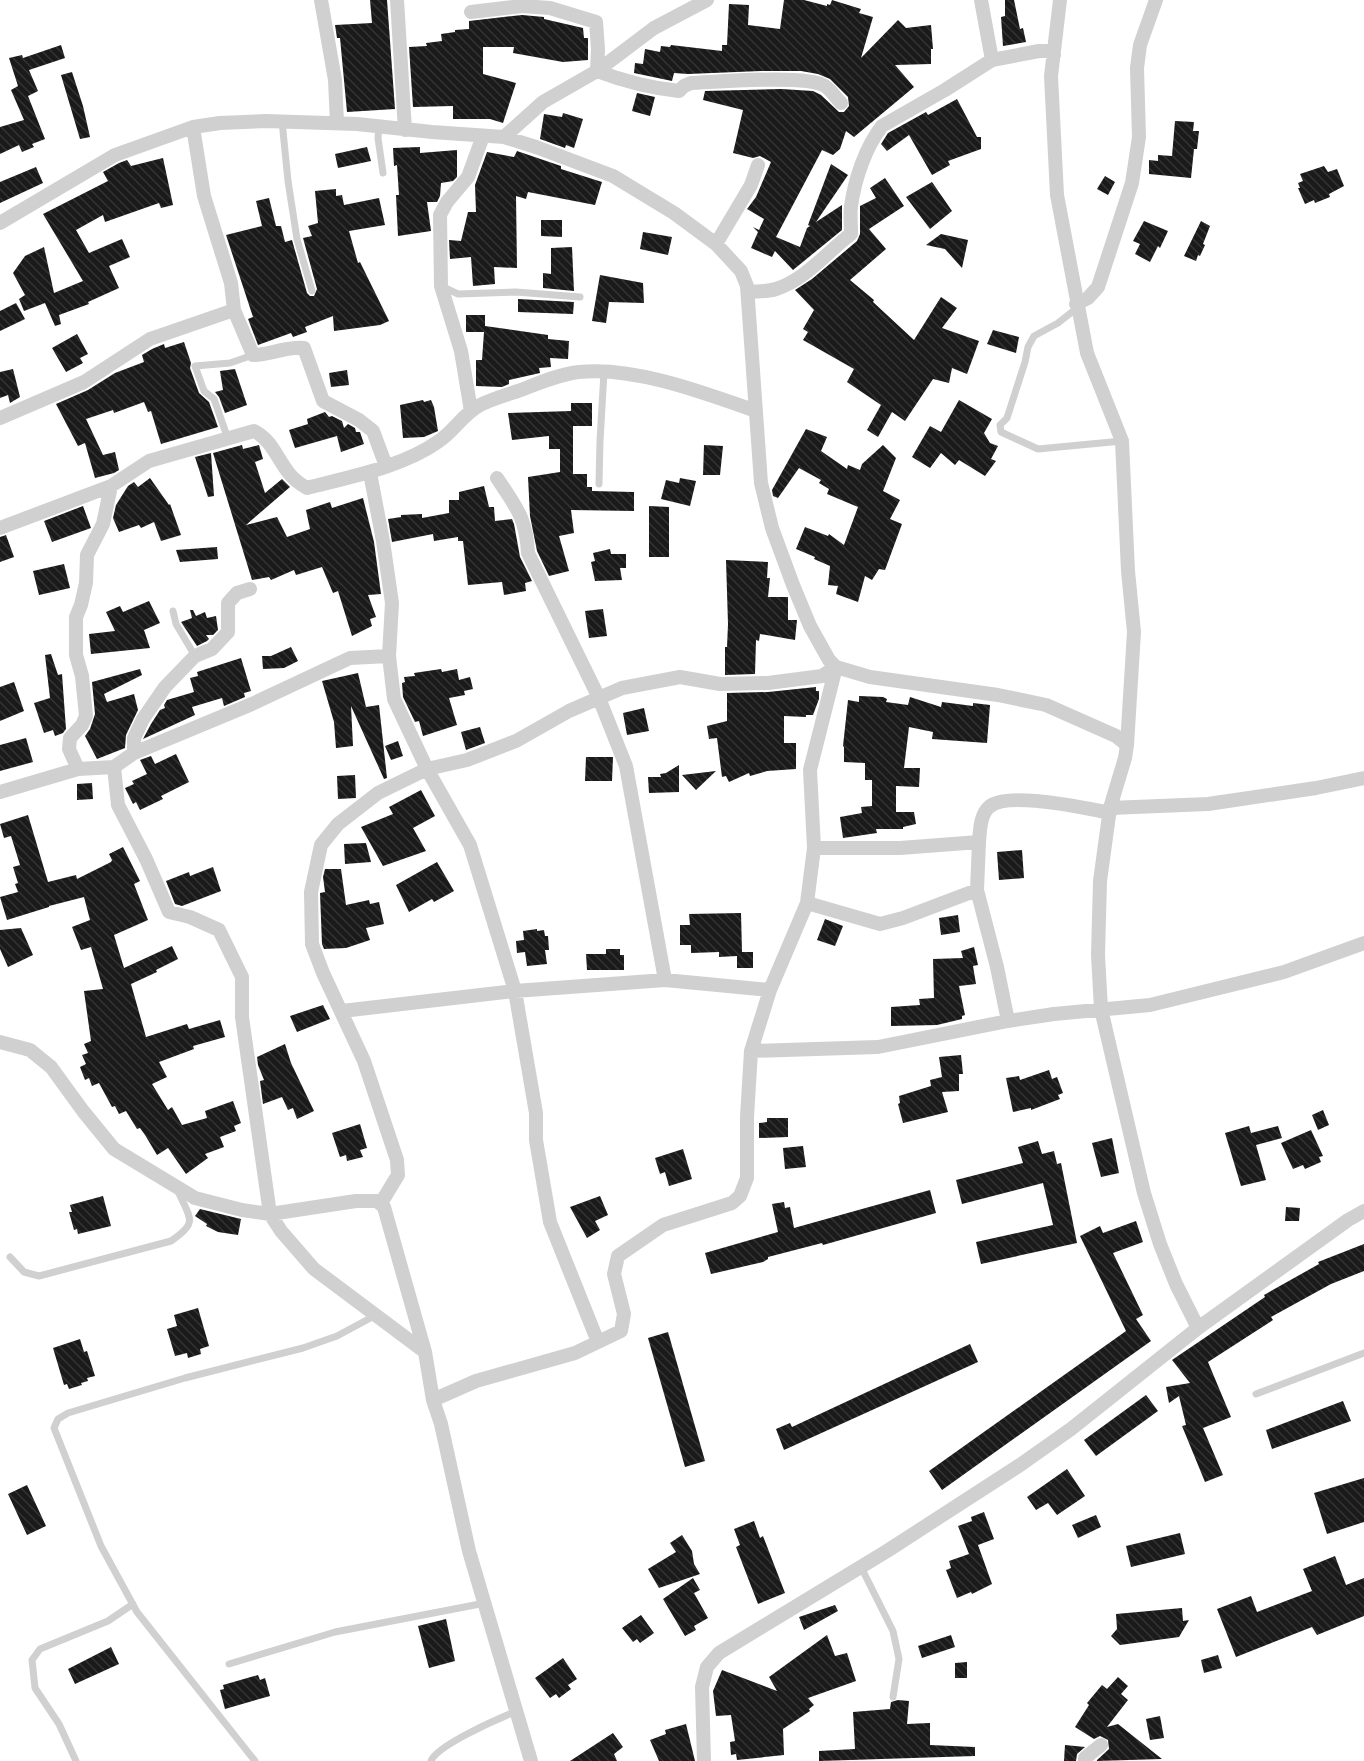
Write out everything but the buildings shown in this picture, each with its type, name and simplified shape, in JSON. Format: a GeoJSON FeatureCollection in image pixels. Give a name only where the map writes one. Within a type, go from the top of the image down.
{"type":"FeatureCollection","features":[{"type":"Feature","properties":{"kind":"street"},"geometry":{"type":"LineString","coordinates":[[321,0],[335,80],[337,123]]}},
{"type":"Feature","properties":{"kind":"street"},"geometry":{"type":"LineString","coordinates":[[397,0],[405,130]]}},
{"type":"Feature","properties":{"kind":"street"},"geometry":{"type":"LineString","coordinates":[[504,137],[543,102],[597,71],[654,28],[707,0]]}},
{"type":"Feature","properties":{"kind":"street"},"geometry":{"type":"LineString","coordinates":[[981,0],[992,60]]}},
{"type":"Feature","properties":{"kind":"street"},"geometry":{"type":"LineString","coordinates":[[1060,0],[1051,76],[1057,195],[1076,306],[1087,353],[1122,441],[1128,522],[1128,571],[1134,632],[1127,745],[1110,811],[1100,881],[1098,955],[1101,1009],[1144,1193],[1160,1244],[1176,1284],[1198,1328]]}},
{"type":"Feature","properties":{"kind":"street"},"geometry":{"type":"LineString","coordinates":[[1076,306],[1098,287],[1132,183],[1139,137],[1137,68],[1140,45],[1156,0]]}},
{"type":"Feature","properties":{"kind":"street"},"geometry":{"type":"LineString","coordinates":[[471,12],[522,3],[549,8],[596,22],[597,71]]}},
{"type":"Feature","properties":{"kind":"street"},"geometry":{"type":"LineString","coordinates":[[748,292],[775,289],[807,273],[851,234],[851,209],[857,178],[874,136],[882,126],[992,60],[1039,51],[1048,51],[1054,55]]}},
{"type":"Feature","properties":{"kind":"street"},"geometry":{"type":"LineString","coordinates":[[597,71],[639,84],[679,91],[692,83],[803,81],[825,85],[841,103]]}},
{"type":"Feature","properties":{"kind":"street"},"geometry":{"type":"LineString","coordinates":[[0,223],[115,155],[193,127],[220,123],[282,121],[337,123],[504,137],[613,176],[675,213],[716,244],[741,271],[748,292],[761,483],[772,528],[810,626],[823,653],[836,667],[870,677],[987,693],[1046,705],[1116,736],[1127,745]]}},
{"type":"Feature","properties":{"kind":"street"},"geometry":{"type":"LineString","coordinates":[[193,127],[204,196],[231,283],[234,310],[253,354],[304,348],[323,401],[359,420],[373,431],[386,466]]}},
{"type":"Feature","properties":{"kind":"street"},"geometry":{"type":"LineString","coordinates":[[471,411],[461,351],[441,286],[440,215],[447,202],[468,177],[483,136]]}},
{"type":"Feature","properties":{"kind":"street"},"geometry":{"type":"LineString","coordinates":[[716,244],[751,185],[758,165]]}},
{"type":"Feature","properties":{"kind":"street"},"geometry":{"type":"LineString","coordinates":[[0,418],[84,382],[150,339],[234,310]]}},
{"type":"Feature","properties":{"kind":"street"},"geometry":{"type":"LineString","coordinates":[[0,528],[111,486],[149,461],[254,431],[262,435],[289,474],[307,488],[370,473],[440,441],[471,411],[482,404],[578,372],[604,372],[650,378],[706,393],[756,411]]}},
{"type":"Feature","properties":{"kind":"street"},"geometry":{"type":"LineString","coordinates":[[370,473],[392,603],[389,656],[394,699],[427,769],[470,845],[515,991],[536,1113],[537,1150],[550,1222],[598,1342]]}},
{"type":"Feature","properties":{"kind":"street"},"geometry":{"type":"LineString","coordinates":[[497,478],[521,514],[531,561],[598,698],[626,766],[665,980]]}},
{"type":"Feature","properties":{"kind":"street"},"geometry":{"type":"LineString","coordinates":[[78,769],[69,749],[70,738],[82,725],[86,716],[82,676],[76,655],[76,617],[86,583],[87,555],[103,524],[111,486]]}},
{"type":"Feature","properties":{"kind":"street"},"geometry":{"type":"LineString","coordinates":[[134,753],[134,738],[143,719],[165,687],[195,656],[212,649],[228,632],[228,603],[237,593],[249,589]]}},
{"type":"Feature","properties":{"kind":"street"},"geometry":{"type":"LineString","coordinates":[[0,792],[78,769],[114,767],[134,753],[252,704],[350,658],[389,656]]}},
{"type":"Feature","properties":{"kind":"street"},"geometry":{"type":"LineString","coordinates":[[381,1203],[398,1175],[397,1160],[364,1061],[312,944],[311,892],[321,844],[338,824],[378,794],[427,769],[467,760],[516,741],[569,711],[622,688],[680,677],[720,684],[768,683],[822,676],[836,667]]}},
{"type":"Feature","properties":{"kind":"street"},"geometry":{"type":"LineString","coordinates":[[433,1400],[476,1381],[575,1353],[621,1331],[624,1314],[614,1274],[618,1256],[663,1225],[732,1203],[740,1196],[747,1178],[747,1118],[751,1051],[770,990],[807,903],[814,848],[810,770],[836,667]]}},
{"type":"Feature","properties":{"kind":"street"},"geometry":{"type":"LineString","coordinates":[[114,767],[118,805],[146,859],[169,912],[190,917],[219,930],[242,977],[242,1017],[270,1214],[281,1231],[314,1269],[425,1352]]}},
{"type":"Feature","properties":{"kind":"street"},"geometry":{"type":"LineString","coordinates":[[1008,1021],[977,890],[979,842],[982,819],[986,809],[999,802],[1060,803],[1110,811],[1208,804],[1316,788],[1364,778]]}},
{"type":"Feature","properties":{"kind":"street"},"geometry":{"type":"LineString","coordinates":[[814,848],[900,848],[979,842]]}},
{"type":"Feature","properties":{"kind":"street"},"geometry":{"type":"LineString","coordinates":[[807,903],[880,924],[903,918],[977,890]]}},
{"type":"Feature","properties":{"kind":"street"},"geometry":{"type":"LineString","coordinates":[[751,1051],[878,1047],[1008,1021],[1150,1005],[1284,972],[1364,943]]}},
{"type":"Feature","properties":{"kind":"street"},"geometry":{"type":"LineString","coordinates":[[342,1011],[515,991],[665,980],[770,990]]}},
{"type":"Feature","properties":{"kind":"street"},"geometry":{"type":"LineString","coordinates":[[0,1042],[30,1050],[51,1067],[114,1149],[195,1198],[242,1210],[270,1214],[356,1201],[371,1200],[381,1203],[386,1212],[425,1352],[433,1400],[441,1424],[469,1551],[531,1761]]}},
{"type":"Feature","properties":{"kind":"street"},"geometry":{"type":"LineString","coordinates":[[704,1761],[702,1687],[707,1667],[719,1653],[861,1567],[1020,1465],[1071,1429],[1198,1328],[1348,1220],[1364,1211]]}},
{"type":"Feature","properties":{"kind":"street"},"geometry":{"type":"LineString","coordinates":[[1085,1761],[1085,1758],[1101,1745]]}},
{"type":"Feature","properties":{"kind":"lane"},"geometry":{"type":"LineString","coordinates":[[282,121],[297,239],[312,291]]}},
{"type":"Feature","properties":{"kind":"lane"},"geometry":{"type":"LineString","coordinates":[[379,127],[378,138],[383,173]]}},
{"type":"Feature","properties":{"kind":"lane"},"geometry":{"type":"LineString","coordinates":[[441,286],[458,294],[516,292],[580,297]]}},
{"type":"Feature","properties":{"kind":"lane"},"geometry":{"type":"LineString","coordinates":[[1076,306],[1058,323],[1034,336],[1028,347],[1016,392],[1006,418],[1000,425],[1001,432],[1038,449],[1122,441]]}},
{"type":"Feature","properties":{"kind":"lane"},"geometry":{"type":"LineString","coordinates":[[228,439],[214,399],[204,391],[195,366],[230,363],[253,354]]}},
{"type":"Feature","properties":{"kind":"lane"},"geometry":{"type":"LineString","coordinates":[[599,484],[604,372]]}},
{"type":"Feature","properties":{"kind":"lane"},"geometry":{"type":"LineString","coordinates":[[173,611],[176,624],[195,656]]}},
{"type":"Feature","properties":{"kind":"lane"},"geometry":{"type":"LineString","coordinates":[[10,1257],[24,1272],[39,1276],[171,1241],[187,1230],[190,1221],[177,1188]]}},
{"type":"Feature","properties":{"kind":"lane"},"geometry":{"type":"LineString","coordinates":[[255,1761],[137,1612],[102,1546],[54,1428],[58,1419],[68,1413],[174,1381],[303,1348],[337,1336],[377,1314]]}},
{"type":"Feature","properties":{"kind":"lane"},"geometry":{"type":"LineString","coordinates":[[1256,1394],[1364,1353]]}},
{"type":"Feature","properties":{"kind":"lane"},"geometry":{"type":"LineString","coordinates":[[861,1567],[893,1631],[899,1659],[893,1697]]}},
{"type":"Feature","properties":{"kind":"lane"},"geometry":{"type":"LineString","coordinates":[[229,1664],[335,1632],[485,1603]]}},
{"type":"Feature","properties":{"kind":"lane"},"geometry":{"type":"LineString","coordinates":[[76,1761],[59,1724],[35,1688],[32,1660],[39,1649],[108,1621],[133,1604]]}},
{"type":"Feature","properties":{"kind":"lane"},"geometry":{"type":"LineString","coordinates":[[431,1761],[432,1757],[448,1744],[517,1711]]}}]}
